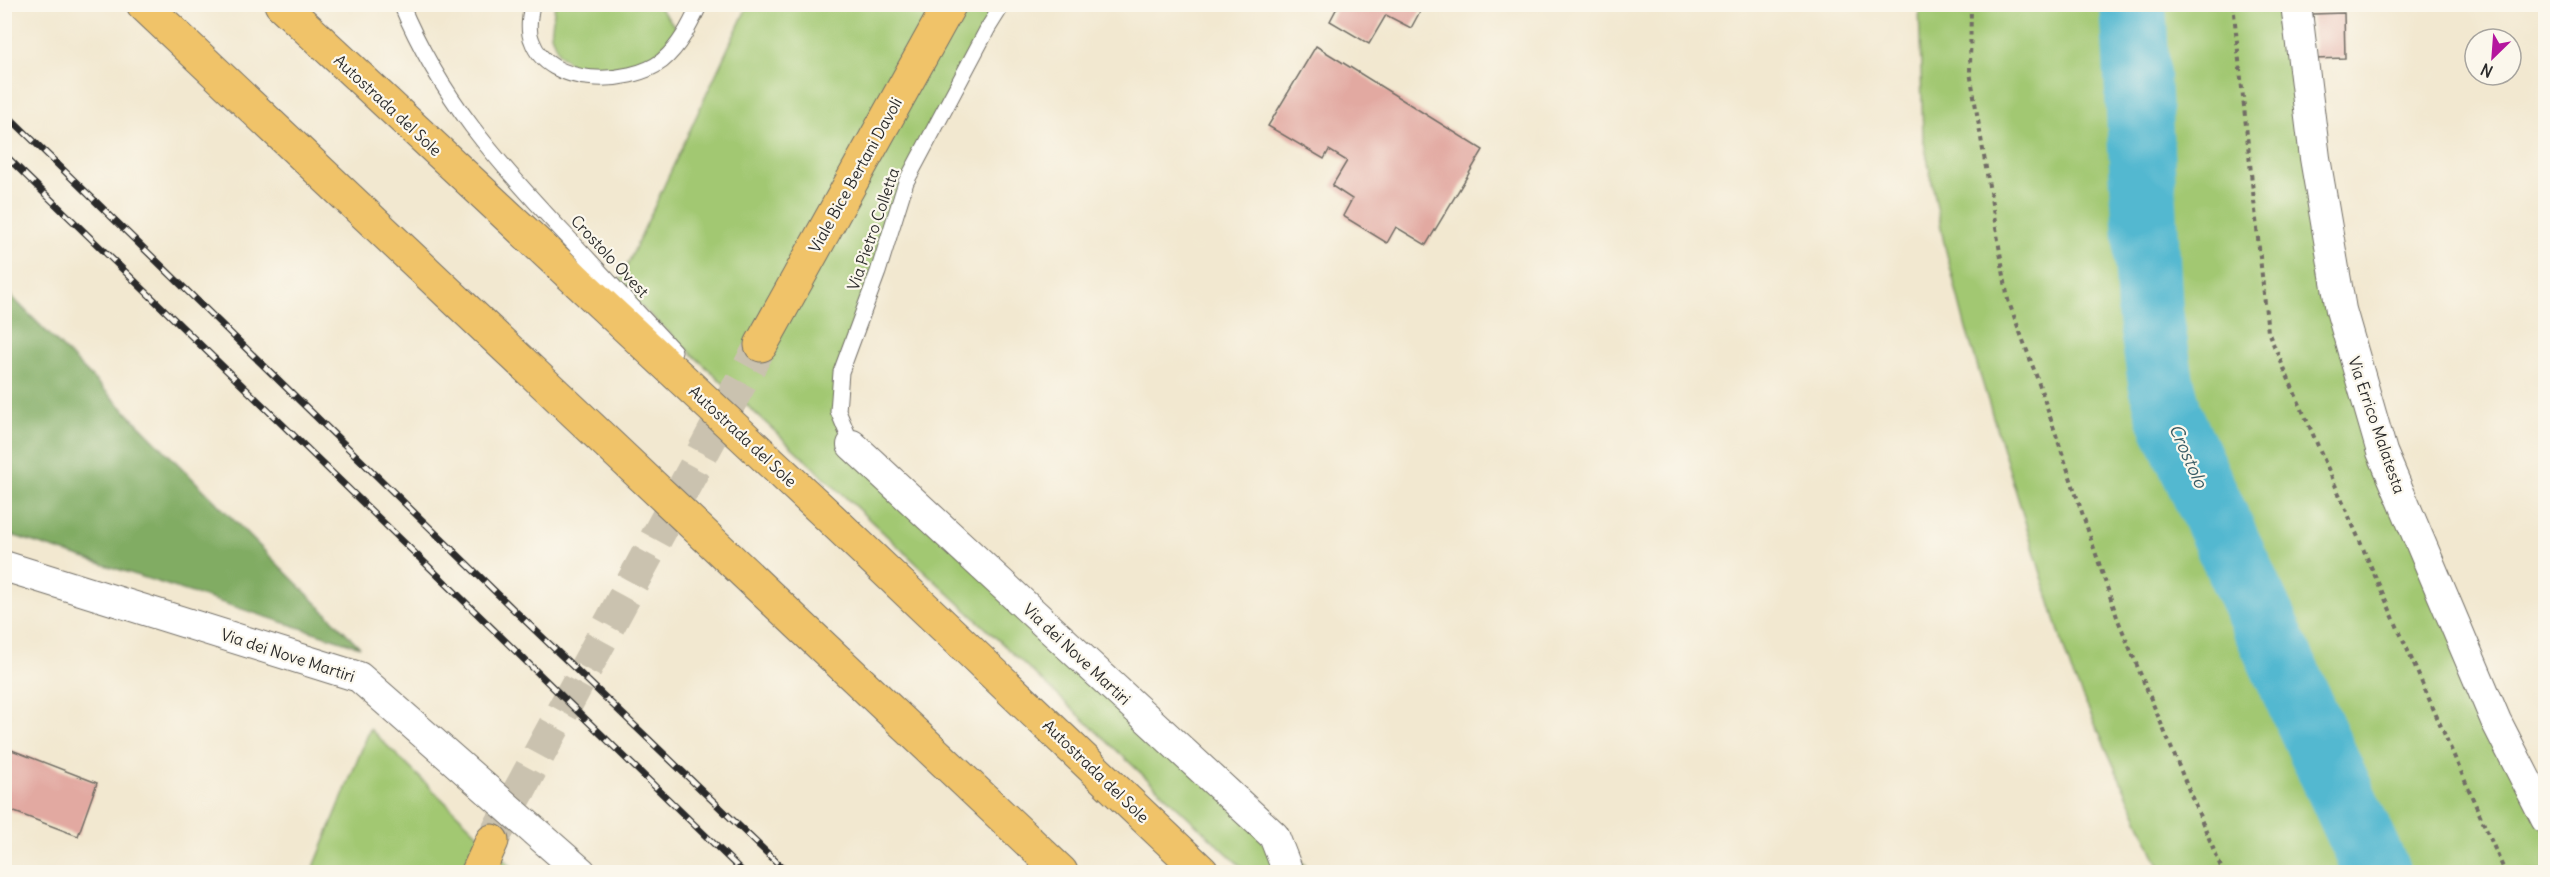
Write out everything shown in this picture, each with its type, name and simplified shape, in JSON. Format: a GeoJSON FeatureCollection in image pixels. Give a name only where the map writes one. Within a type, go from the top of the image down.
{"type":"FeatureCollection","features":[{"type":"Feature","properties":{"kind":"highway"},"geometry":{"type":"LineString","coordinates":[[143,4],[1061,873]]}},
{"type":"Feature","properties":{"kind":"highway","name":"Autostrada del Sole"},"geometry":{"type":"LineString","coordinates":[[281,4],[823,511],[1202,873]]}},
{"type":"Feature","properties":{"kind":"highway","name":"Viale Bice Bertani Davoli"},"geometry":{"type":"LineString","coordinates":[[761,345],[950,4]]}},
{"type":"Feature","properties":{"kind":"highway"},"geometry":{"type":"LineString","coordinates":[[478,873],[492,842]]}},
{"type":"Feature","properties":{"kind":"street","name":"Via Errico Malatesta"},"geometry":{"type":"LineString","coordinates":[[2296,4],[2315,158],[2341,310],[2382,452],[2496,722],[2546,819]]}},
{"type":"Feature","properties":{"kind":"street","name":"Via dei Nove Martiri"},"geometry":{"type":"LineString","coordinates":[[852,445],[1274,836],[1288,873]]}},
{"type":"Feature","properties":{"kind":"street","name":"Via dei Nove Martiri"},"geometry":{"type":"LineString","coordinates":[[5,567],[359,677],[580,873]]}},
{"type":"Feature","properties":{"kind":"lane","name":"Crostolo Ovest"},"geometry":{"type":"LineString","coordinates":[[401,4],[413,33],[449,97],[505,170],[823,511]]}},
{"type":"Feature","properties":{"kind":"lane"},"geometry":{"type":"LineString","coordinates":[[532,4],[529,20],[531,40],[547,61],[580,76],[609,79],[629,77],[660,62],[684,36],[700,4]]}},
{"type":"Feature","properties":{"kind":"lane","name":"Via Pietro Colletta"},"geometry":{"type":"LineString","coordinates":[[852,445],[838,411],[841,372],[878,272],[906,182],[1003,4]]}},
{"type":"Feature","properties":{"kind":"path"},"geometry":{"type":"LineString","coordinates":[[1971,4],[1970,72],[2008,300],[2036,375],[2118,620],[2223,873]]}},
{"type":"Feature","properties":{"kind":"path"},"geometry":{"type":"LineString","coordinates":[[2234,4],[2268,332],[2505,873]]}},
{"type":"Feature","properties":{"kind":"green space"},"geometry":{"type":"Polygon","coordinates":[[[555,4],[657,5],[678,30],[653,57],[637,65],[594,71],[573,66],[559,54],[551,35],[555,4]]]}},
{"type":"Feature","properties":{"kind":"green space"},"geometry":{"type":"Polygon","coordinates":[[[748,5],[1003,5],[906,182],[841,372],[838,411],[852,445],[1312,872],[1247,872],[618,285],[748,5]]]}},
{"type":"Feature","properties":{"kind":"green space"},"geometry":{"type":"Polygon","coordinates":[[[1919,5],[2288,5],[2335,321],[2545,830],[2545,872],[2162,872],[2071,671],[1966,329],[1944,243],[1923,137],[1919,5]]]}},
{"type":"Feature","properties":{"kind":"green space"},"geometry":{"type":"Polygon","coordinates":[[[5,290],[360,647],[5,533],[5,290]]]}},
{"type":"Feature","properties":{"kind":"green space"},"geometry":{"type":"Polygon","coordinates":[[[370,729],[517,872],[312,872],[370,729]]]}},
{"type":"Feature","properties":{"kind":"building"},"geometry":{"type":"Polygon","coordinates":[[[1339,4],[1424,4],[1411,28],[1386,15],[1369,44],[1330,21],[1339,4]]]}},
{"type":"Feature","properties":{"kind":"building"},"geometry":{"type":"Polygon","coordinates":[[[2344,13],[2345,58],[2314,59],[2313,14],[2344,13]]]}},
{"type":"Feature","properties":{"kind":"building"},"geometry":{"type":"Polygon","coordinates":[[[1316,46],[1483,150],[1426,245],[1396,227],[1387,243],[1343,216],[1352,199],[1332,186],[1347,161],[1329,150],[1324,159],[1268,126],[1316,46]]]}},
{"type":"Feature","properties":{"kind":"building"},"geometry":{"type":"Polygon","coordinates":[[[4,747],[97,783],[78,836],[4,808],[4,747]]]}},
{"type":"Feature","properties":{"kind":"waterway","name":"Crostolo"},"geometry":{"type":"LineString","coordinates":[[2133,4],[2150,311],[2161,382],[2170,417],[2377,872]]}},
{"type":"Feature","properties":{"kind":"tunnel"},"geometry":{"type":"LineString","coordinates":[[492,841],[761,345]]}},
{"type":"Feature","properties":{"kind":"railway"},"geometry":{"type":"LineString","coordinates":[[4,112],[512,608],[787,872]]}},
{"type":"Feature","properties":{"kind":"railway"},"geometry":{"type":"LineString","coordinates":[[4,154],[743,872]]}}]}
